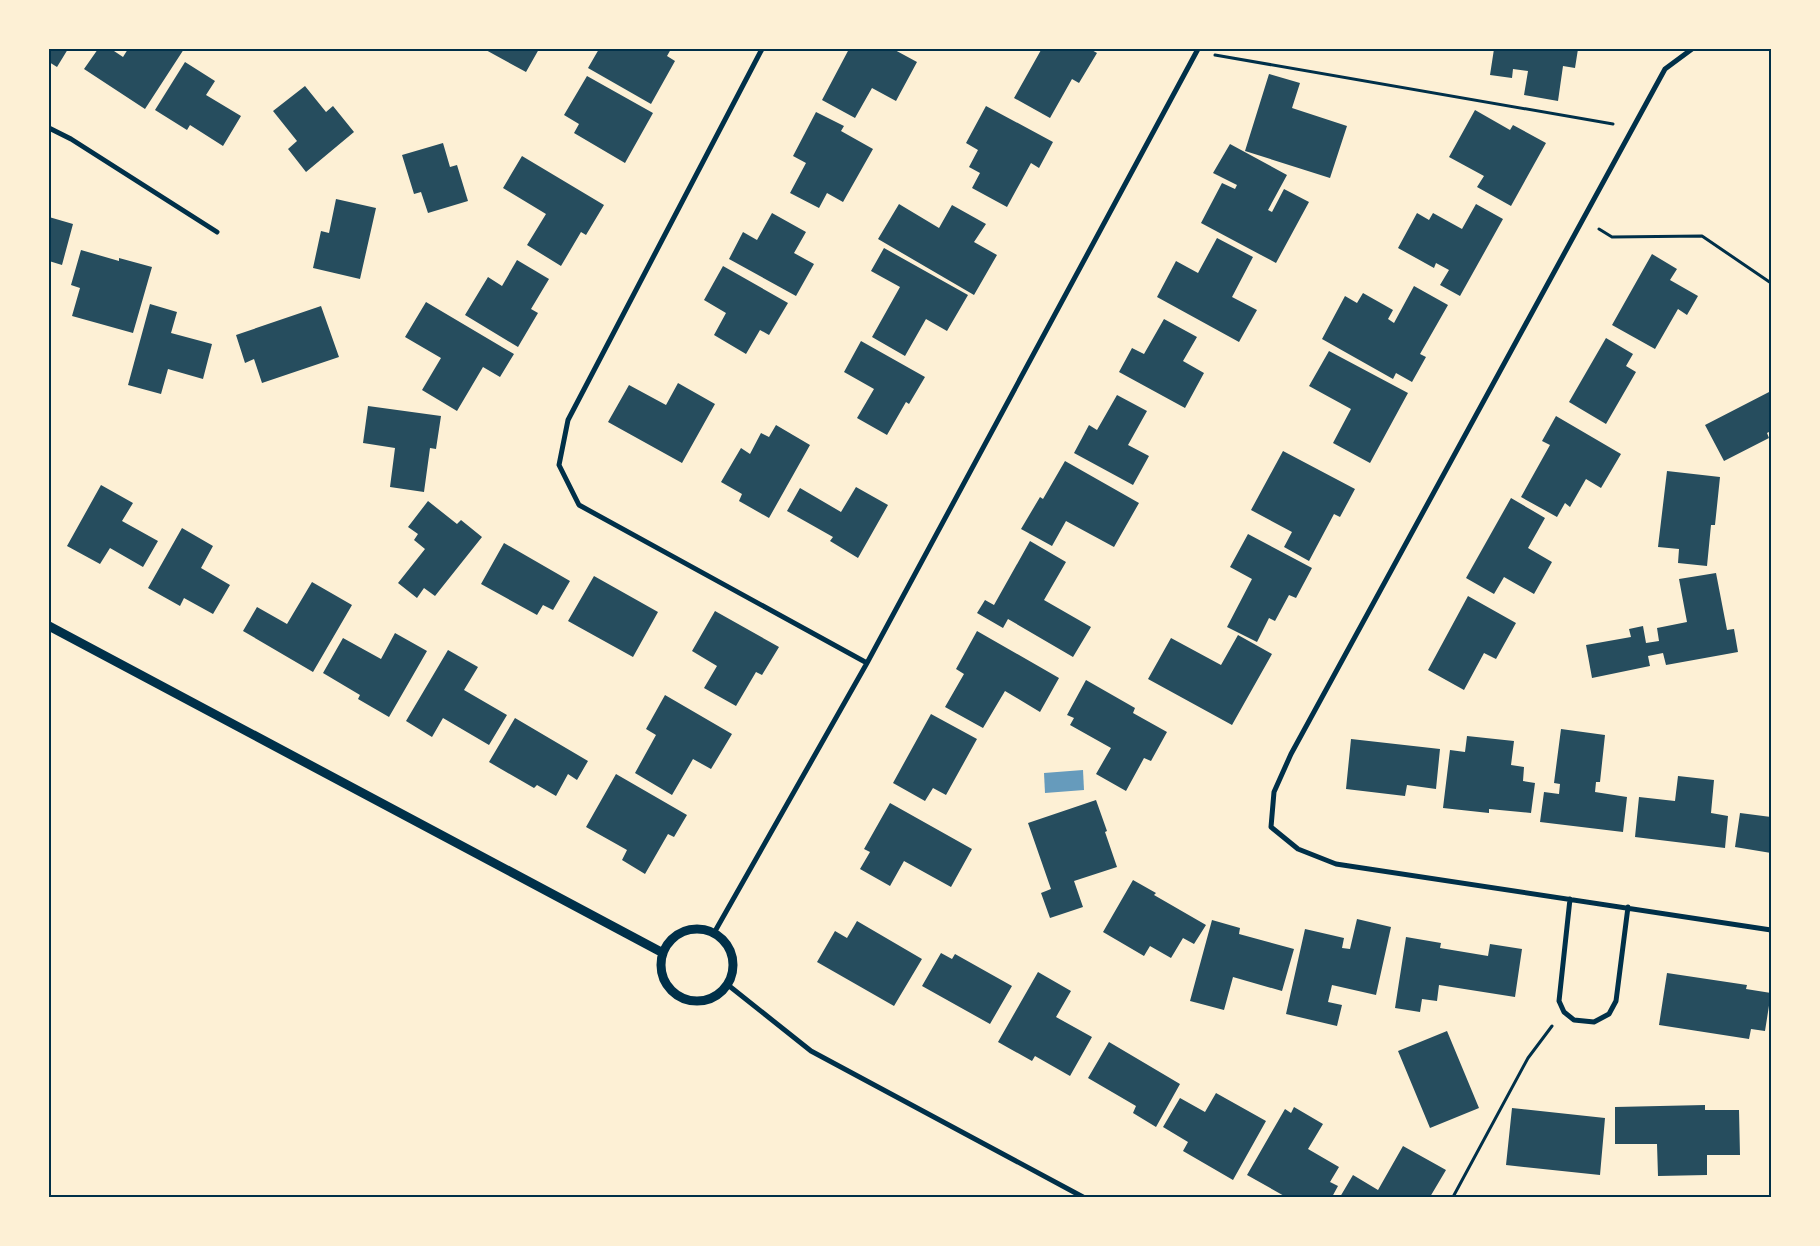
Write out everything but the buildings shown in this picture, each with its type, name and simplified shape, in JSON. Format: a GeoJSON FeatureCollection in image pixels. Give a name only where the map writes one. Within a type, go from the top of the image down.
{"type":"FeatureCollection","features":[{"type":"Feature","properties":{"kind":"street"},"geometry":{"type":"LineString","coordinates":[[762,49],[568,420],[559,466],[579,505],[867,663]]}},
{"type":"Feature","properties":{"kind":"street"},"geometry":{"type":"LineString","coordinates":[[1692,49],[1665,69],[1291,754],[1274,792],[1271,827],[1298,850],[1336,864],[1771,930]]}},
{"type":"Feature","properties":{"kind":"street"},"geometry":{"type":"LineString","coordinates":[[714,933],[867,663],[1197,50]]}},
{"type":"Feature","properties":{"kind":"street"},"geometry":{"type":"LineString","coordinates":[[49,128],[71,139],[217,232]]}},
{"type":"Feature","properties":{"kind":"street"},"geometry":{"type":"LineString","coordinates":[[49,626],[663,953]]}},
{"type":"Feature","properties":{"kind":"street"},"geometry":{"type":"LineString","coordinates":[[1570,899],[1559,1001],[1564,1012],[1574,1020],[1594,1022],[1608,1014],[1616,1001],[1628,907]]}},
{"type":"Feature","properties":{"kind":"street"},"geometry":{"type":"LineString","coordinates":[[702,929],[714,933],[727,945],[734,962],[733,974],[728,985],[720,994],[699,1002],[687,1000],[676,995],[668,987],[661,965],[663,953],[669,942],[678,934],[702,929]]}},
{"type":"Feature","properties":{"kind":"street"},"geometry":{"type":"LineString","coordinates":[[728,985],[811,1051],[1083,1197]]}},
{"type":"Feature","properties":{"kind":"path"},"geometry":{"type":"LineString","coordinates":[[1197,50],[1633,128]]}},
{"type":"Feature","properties":{"kind":"path"},"geometry":{"type":"LineString","coordinates":[[1583,220],[1612,237],[1702,236],[1771,283]]}},
{"type":"Feature","properties":{"kind":"path"},"geometry":{"type":"LineString","coordinates":[[1453,1197],[1528,1058],[1564,1012]]}},
{"type":"Feature","properties":{"kind":"water"},"geometry":{"type":"Polygon","coordinates":[[[1083,770],[1084,790],[1045,793],[1044,773],[1083,770]]]}}]}
